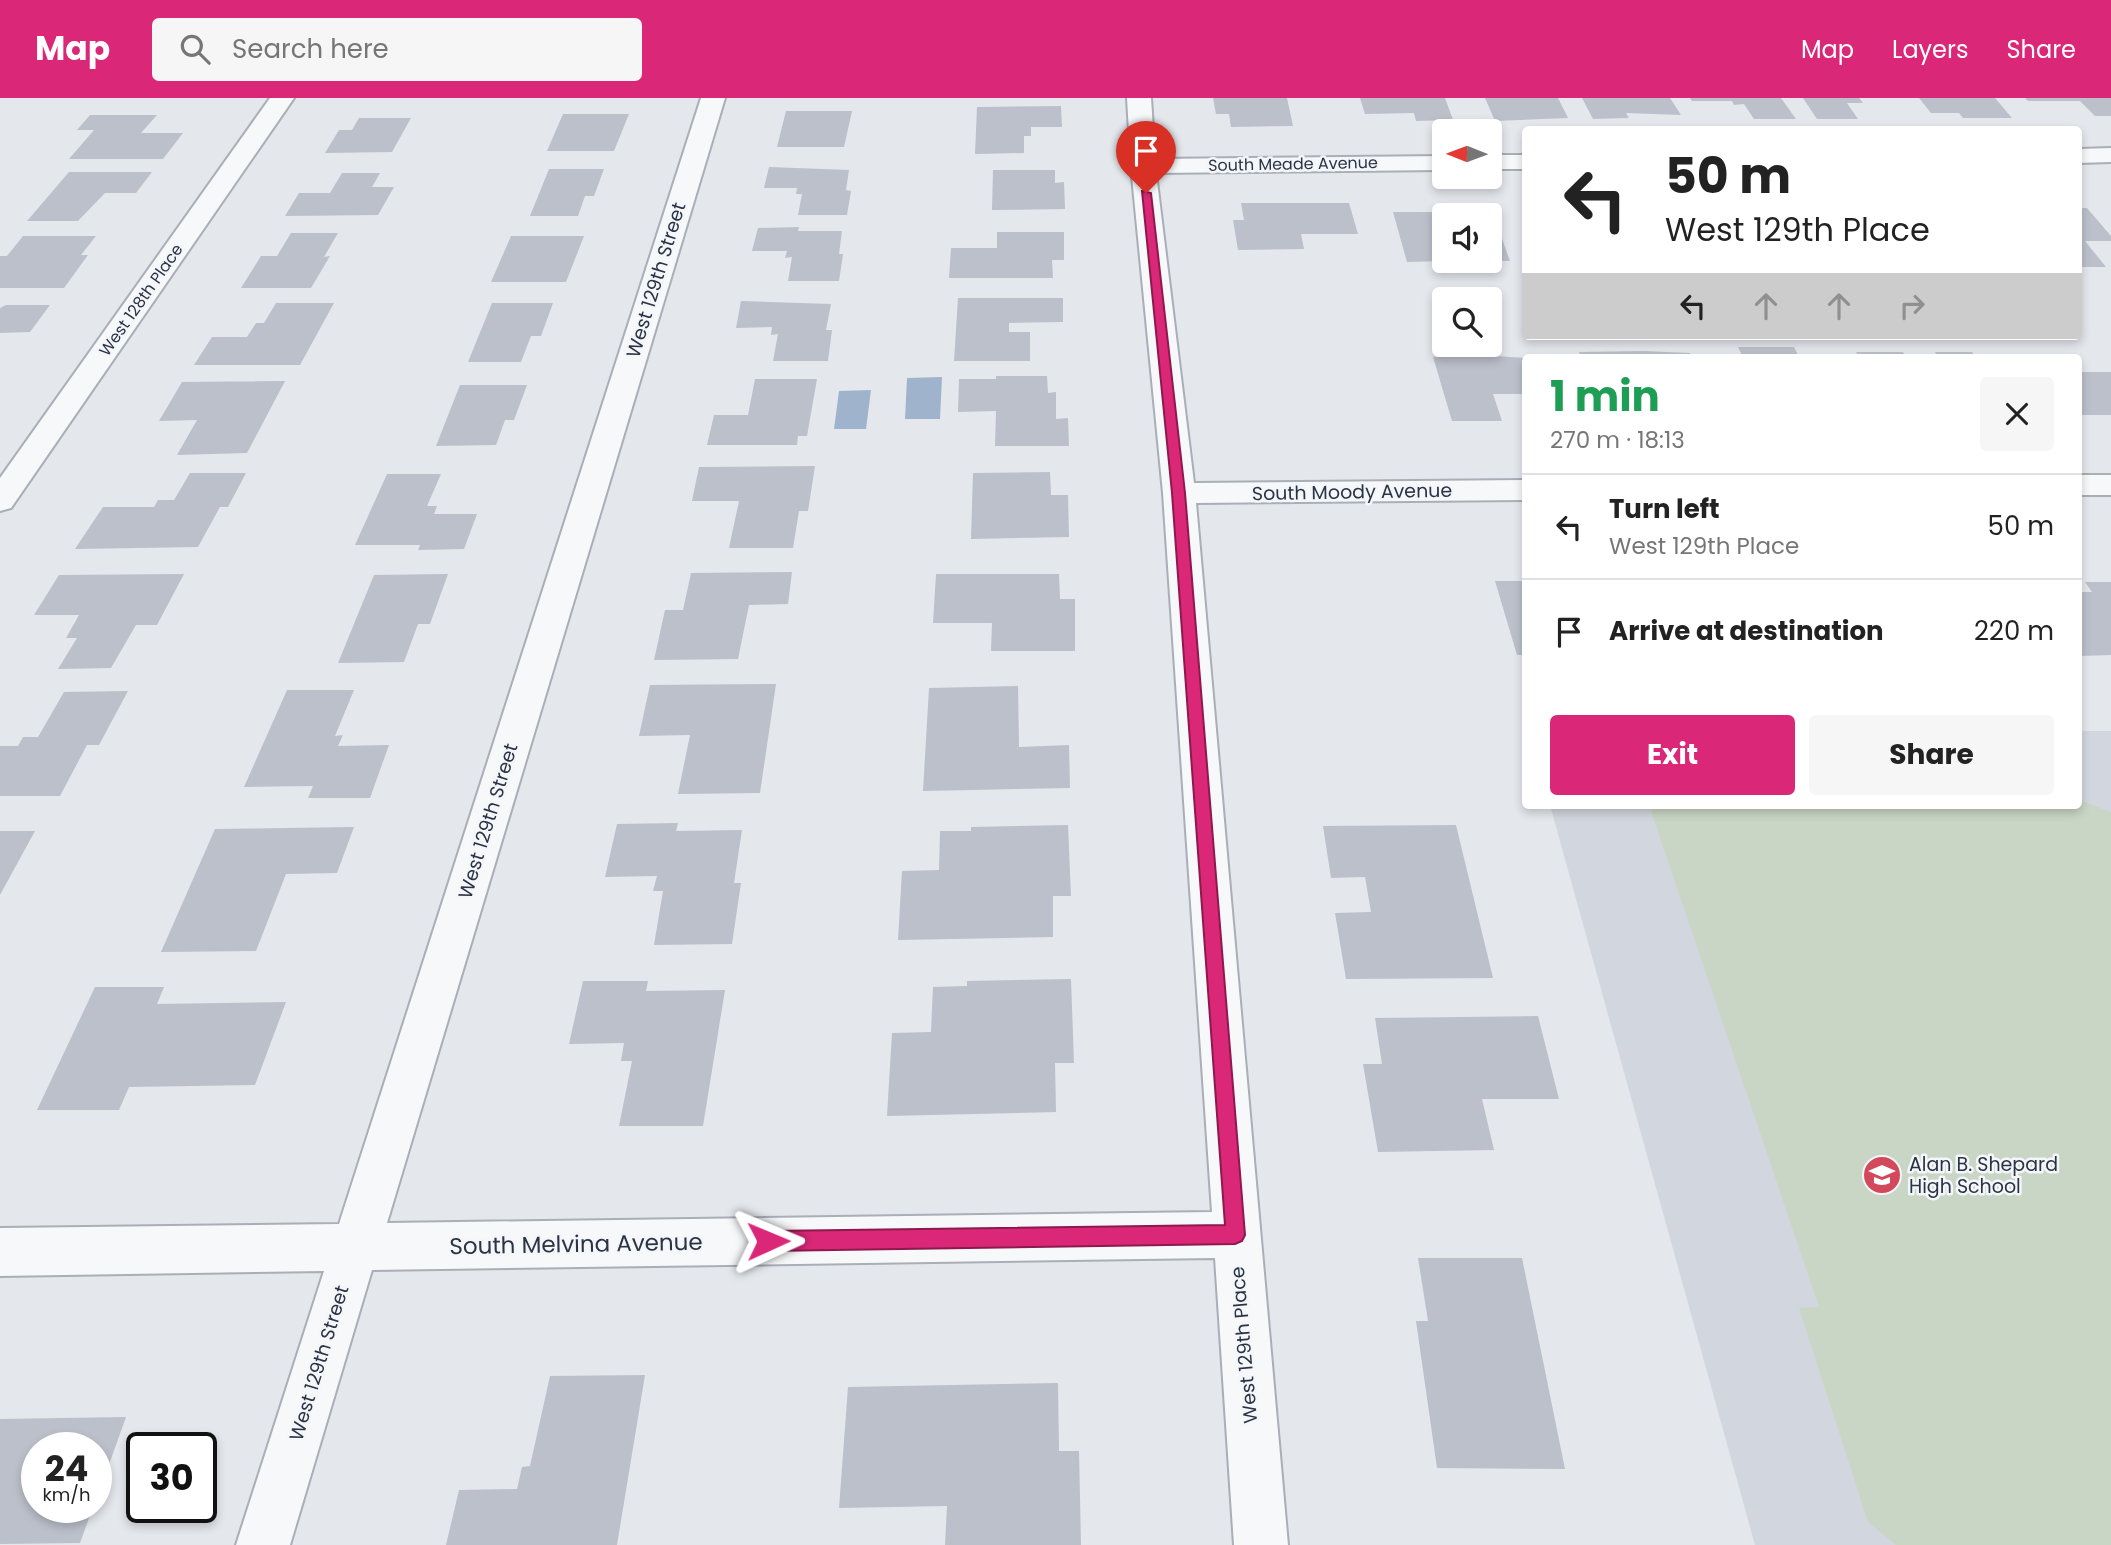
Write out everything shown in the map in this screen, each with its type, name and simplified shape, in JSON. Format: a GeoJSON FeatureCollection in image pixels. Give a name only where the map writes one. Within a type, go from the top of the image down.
{"type":"FeatureCollection","features":[{"type":"Feature","properties":{"kind":"street","name":"West 128th Place"},"geometry":{"type":"LineString","coordinates":[[0,501],[282,98]]}},
{"type":"Feature","properties":{"kind":"street","name":"West 129th Street"},"geometry":{"type":"LineString","coordinates":[[263,1545],[713,98]]}},
{"type":"Feature","properties":{"kind":"street","name":"West 129th Place"},"geometry":{"type":"LineString","coordinates":[[1139,98],[1143,166],[1179,493],[1261,1545]]}},
{"type":"Feature","properties":{"kind":"street"},"geometry":{"type":"LineString","coordinates":[[2082,156],[2111,155]]}},
{"type":"Feature","properties":{"kind":"street"},"geometry":{"type":"LineString","coordinates":[[1502,162],[1522,162]]}},
{"type":"Feature","properties":{"kind":"street","name":"South Meade Avenue"},"geometry":{"type":"LineString","coordinates":[[1143,166],[1432,163]]}},
{"type":"Feature","properties":{"kind":"street"},"geometry":{"type":"LineString","coordinates":[[2082,485],[2111,485]]}},
{"type":"Feature","properties":{"kind":"street","name":"South Moody Avenue"},"geometry":{"type":"LineString","coordinates":[[1179,493],[1522,490]]}},
{"type":"Feature","properties":{"kind":"street","name":"South Melvina Avenue"},"geometry":{"type":"LineString","coordinates":[[0,1252],[1235,1235]]}},
{"type":"Feature","properties":{"kind":"shaded area","name":"Alan B. Shepard High School"},"geometry":{"type":"Polygon","coordinates":[[[2082,731],[2111,731],[2111,1545],[1755,1545],[1551,809],[2082,809],[2082,731]]]}},
{"type":"Feature","properties":{"kind":"green space","name":"Alan B. Shepard High School"},"geometry":{"type":"Polygon","coordinates":[[[2082,801],[2111,812],[2111,1545],[1896,1545],[1868,1522],[1799,1308],[1819,1307],[1650,809],[2082,809],[2082,801]]]}},
{"type":"Feature","properties":{"kind":"water"},"geometry":{"type":"Polygon","coordinates":[[[942,377],[940,419],[905,419],[907,378],[942,377]]]}},
{"type":"Feature","properties":{"kind":"water"},"geometry":{"type":"Polygon","coordinates":[[[871,390],[866,429],[834,429],[839,391],[871,390]]]}},
{"type":"Feature","properties":{"kind":"building"},"geometry":{"type":"Polygon","coordinates":[[[1213,98],[1287,98],[1293,126],[1231,127],[1229,114],[1216,114],[1213,98]]]}},
{"type":"Feature","properties":{"kind":"building"},"geometry":{"type":"Polygon","coordinates":[[[1360,98],[1445,98],[1453,119],[1416,121],[1414,113],[1365,114],[1360,98]]]}},
{"type":"Feature","properties":{"kind":"building"},"geometry":{"type":"Polygon","coordinates":[[[1485,98],[1558,98],[1568,118],[1502,121],[1494,119],[1485,98]]]}},
{"type":"Feature","properties":{"kind":"building"},"geometry":{"type":"Polygon","coordinates":[[[1582,98],[1670,98],[1681,115],[1626,113],[1629,118],[1593,119],[1582,98]]]}},
{"type":"Feature","properties":{"kind":"building"},"geometry":{"type":"Polygon","coordinates":[[[1690,98],[1781,98],[1796,119],[1754,119],[1744,104],[1734,105],[1732,101],[1692,101],[1690,98]]]}},
{"type":"Feature","properties":{"kind":"building"},"geometry":{"type":"Polygon","coordinates":[[[1803,98],[1859,98],[1863,103],[1847,103],[1858,119],[1817,119],[1803,98]]]}},
{"type":"Feature","properties":{"kind":"building"},"geometry":{"type":"Polygon","coordinates":[[[1919,98],[1995,98],[2012,118],[1963,118],[1959,113],[1931,113],[1919,98]]]}},
{"type":"Feature","properties":{"kind":"building"},"geometry":{"type":"Polygon","coordinates":[[[2025,98],[2111,98],[2111,116],[2095,116],[2080,101],[2028,101],[2025,98]]]}},
{"type":"Feature","properties":{"kind":"building"},"geometry":{"type":"Polygon","coordinates":[[[1061,106],[1062,127],[1031,127],[1031,136],[1024,136],[1024,153],[975,154],[977,107],[1061,106]]]}},
{"type":"Feature","properties":{"kind":"building"},"geometry":{"type":"Polygon","coordinates":[[[786,111],[852,111],[844,147],[777,147],[786,111]]]}},
{"type":"Feature","properties":{"kind":"building"},"geometry":{"type":"Polygon","coordinates":[[[563,114],[629,114],[614,151],[547,151],[563,114]]]}},
{"type":"Feature","properties":{"kind":"building"},"geometry":{"type":"Polygon","coordinates":[[[90,115],[157,115],[141,133],[183,133],[163,159],[69,159],[94,130],[77,130],[90,115]]]}},
{"type":"Feature","properties":{"kind":"building"},"geometry":{"type":"Polygon","coordinates":[[[359,118],[411,118],[392,152],[325,153],[339,130],[352,130],[359,118]]]}},
{"type":"Feature","properties":{"kind":"building"},"geometry":{"type":"Polygon","coordinates":[[[769,167],[849,170],[846,190],[851,191],[847,215],[798,215],[802,194],[796,194],[797,188],[764,188],[769,167]]]}},
{"type":"Feature","properties":{"kind":"building"},"geometry":{"type":"Polygon","coordinates":[[[549,169],[604,169],[594,196],[585,196],[578,216],[530,216],[549,169]]]}},
{"type":"Feature","properties":{"kind":"building"},"geometry":{"type":"Polygon","coordinates":[[[993,170],[1055,170],[1055,183],[1064,182],[1065,209],[992,210],[993,170]]]}},
{"type":"Feature","properties":{"kind":"building"},"geometry":{"type":"Polygon","coordinates":[[[69,172],[152,172],[136,193],[105,193],[78,221],[27,221],[69,172]]]}},
{"type":"Feature","properties":{"kind":"building"},"geometry":{"type":"Polygon","coordinates":[[[342,173],[380,173],[372,187],[394,187],[378,215],[285,216],[299,193],[330,193],[342,173]]]}},
{"type":"Feature","properties":{"kind":"building"},"geometry":{"type":"Polygon","coordinates":[[[1241,203],[1349,203],[1358,234],[1301,234],[1304,249],[1238,250],[1233,220],[1244,220],[1241,203]]]}},
{"type":"Feature","properties":{"kind":"building"},"geometry":{"type":"Polygon","coordinates":[[[2082,208],[2087,208],[2111,236],[2111,241],[2085,241],[2106,267],[2082,267],[2082,208]]]}},
{"type":"Feature","properties":{"kind":"building"},"geometry":{"type":"Polygon","coordinates":[[[1393,212],[1432,212],[1432,261],[1407,262],[1393,212]]]}},
{"type":"Feature","properties":{"kind":"building"},"geometry":{"type":"Polygon","coordinates":[[[799,227],[798,231],[842,231],[839,254],[843,254],[839,281],[788,281],[792,257],[785,258],[787,251],[752,251],[758,228],[799,227]]]}},
{"type":"Feature","properties":{"kind":"building"},"geometry":{"type":"Polygon","coordinates":[[[997,232],[1064,232],[1064,260],[1052,260],[1053,278],[949,278],[951,248],[997,248],[997,232]]]}},
{"type":"Feature","properties":{"kind":"building"},"geometry":{"type":"Polygon","coordinates":[[[291,233],[338,233],[324,257],[330,256],[311,288],[241,288],[261,256],[277,256],[291,233]]]}},
{"type":"Feature","properties":{"kind":"building"},"geometry":{"type":"Polygon","coordinates":[[[23,236],[96,236],[81,255],[88,255],[64,288],[0,288],[0,256],[7,256],[23,236]]]}},
{"type":"Feature","properties":{"kind":"building"},"geometry":{"type":"Polygon","coordinates":[[[511,236],[584,236],[566,282],[491,282],[511,236]]]}},
{"type":"Feature","properties":{"kind":"building"},"geometry":{"type":"Polygon","coordinates":[[[1502,239],[1510,261],[1502,261],[1502,239]]]}},
{"type":"Feature","properties":{"kind":"building"},"geometry":{"type":"Polygon","coordinates":[[[958,298],[1063,298],[1063,322],[1009,323],[1009,332],[1030,332],[1030,361],[954,361],[958,298]]]}},
{"type":"Feature","properties":{"kind":"building"},"geometry":{"type":"Polygon","coordinates":[[[741,301],[831,304],[826,330],[832,330],[828,361],[773,361],[778,334],[771,335],[772,327],[736,328],[741,301]]]}},
{"type":"Feature","properties":{"kind":"building"},"geometry":{"type":"Polygon","coordinates":[[[276,303],[334,303],[300,365],[194,365],[212,337],[247,337],[256,323],[264,323],[276,303]]]}},
{"type":"Feature","properties":{"kind":"building"},"geometry":{"type":"Polygon","coordinates":[[[492,303],[553,303],[541,336],[531,336],[521,362],[468,362],[492,303]]]}},
{"type":"Feature","properties":{"kind":"building"},"geometry":{"type":"Polygon","coordinates":[[[6,305],[50,305],[30,332],[0,333],[0,308],[6,305]]]}},
{"type":"Feature","properties":{"kind":"building"},"geometry":{"type":"Polygon","coordinates":[[[1738,347],[1794,347],[1798,354],[1742,354],[1738,347]]]}},
{"type":"Feature","properties":{"kind":"building"},"geometry":{"type":"Polygon","coordinates":[[[1644,351],[1690,354],[1580,354],[1579,352],[1644,351]]]}},
{"type":"Feature","properties":{"kind":"building"},"geometry":{"type":"Polygon","coordinates":[[[1856,352],[1904,354],[1857,354],[1856,352]]]}},
{"type":"Feature","properties":{"kind":"building"},"geometry":{"type":"Polygon","coordinates":[[[1935,352],[1974,354],[1936,354],[1935,352]]]}},
{"type":"Feature","properties":{"kind":"building"},"geometry":{"type":"Polygon","coordinates":[[[1433,357],[1522,358],[1522,394],[1493,394],[1502,421],[1452,421],[1433,357]]]}},
{"type":"Feature","properties":{"kind":"building"},"geometry":{"type":"Polygon","coordinates":[[[2082,372],[2111,372],[2111,415],[2082,415],[2082,372]]]}},
{"type":"Feature","properties":{"kind":"building"},"geometry":{"type":"Polygon","coordinates":[[[996,376],[1047,376],[1048,393],[1056,392],[1056,419],[1068,418],[1069,446],[995,446],[996,411],[958,412],[959,379],[996,379],[996,376]]]}},
{"type":"Feature","properties":{"kind":"building"},"geometry":{"type":"Polygon","coordinates":[[[755,379],[817,379],[807,436],[798,436],[797,445],[707,445],[714,415],[748,415],[755,379]]]}},
{"type":"Feature","properties":{"kind":"building"},"geometry":{"type":"Polygon","coordinates":[[[285,381],[247,453],[177,455],[197,420],[159,421],[182,382],[285,381]]]}},
{"type":"Feature","properties":{"kind":"building"},"geometry":{"type":"Polygon","coordinates":[[[460,385],[527,385],[514,420],[505,420],[496,445],[436,446],[460,385]]]}},
{"type":"Feature","properties":{"kind":"building"},"geometry":{"type":"Polygon","coordinates":[[[815,466],[808,511],[799,511],[793,548],[729,548],[739,501],[692,501],[699,467],[815,466]]]}},
{"type":"Feature","properties":{"kind":"building"},"geometry":{"type":"Polygon","coordinates":[[[1050,472],[1051,495],[1068,495],[1069,537],[971,539],[973,473],[1050,472]]]}},
{"type":"Feature","properties":{"kind":"building"},"geometry":{"type":"Polygon","coordinates":[[[190,473],[246,473],[228,507],[220,507],[198,547],[75,549],[103,507],[154,507],[158,500],[174,500],[190,473]]]}},
{"type":"Feature","properties":{"kind":"building"},"geometry":{"type":"Polygon","coordinates":[[[387,474],[441,474],[427,506],[437,506],[434,514],[477,514],[464,549],[418,550],[420,545],[355,545],[387,474]]]}},
{"type":"Feature","properties":{"kind":"building"},"geometry":{"type":"Polygon","coordinates":[[[792,572],[788,604],[749,605],[738,659],[654,660],[665,610],[683,610],[691,573],[792,572]]]}},
{"type":"Feature","properties":{"kind":"building"},"geometry":{"type":"Polygon","coordinates":[[[184,574],[157,625],[136,625],[111,668],[58,669],[77,638],[66,638],[79,615],[34,615],[59,575],[184,574]]]}},
{"type":"Feature","properties":{"kind":"building"},"geometry":{"type":"Polygon","coordinates":[[[448,574],[430,624],[418,624],[404,662],[338,663],[374,575],[448,574]]]}},
{"type":"Feature","properties":{"kind":"building"},"geometry":{"type":"Polygon","coordinates":[[[936,574],[1059,574],[1060,599],[1075,599],[1075,651],[991,651],[992,623],[933,623],[936,574]]]}},
{"type":"Feature","properties":{"kind":"building"},"geometry":{"type":"Polygon","coordinates":[[[1495,581],[1522,581],[1522,655],[1517,655],[1495,581]]]}},
{"type":"Feature","properties":{"kind":"building"},"geometry":{"type":"Polygon","coordinates":[[[2085,582],[2111,582],[2111,655],[2082,656],[2082,592],[2092,592],[2085,582]]]}},
{"type":"Feature","properties":{"kind":"building"},"geometry":{"type":"Polygon","coordinates":[[[776,684],[760,793],[678,794],[690,735],[639,736],[650,685],[776,684]]]}},
{"type":"Feature","properties":{"kind":"building"},"geometry":{"type":"Polygon","coordinates":[[[1018,686],[1019,747],[1069,745],[1070,788],[923,791],[929,688],[1018,686]]]}},
{"type":"Feature","properties":{"kind":"building"},"geometry":{"type":"Polygon","coordinates":[[[287,690],[354,690],[335,736],[343,735],[338,746],[389,745],[370,798],[308,798],[313,786],[244,787],[287,690]]]}},
{"type":"Feature","properties":{"kind":"building"},"geometry":{"type":"Polygon","coordinates":[[[128,691],[99,745],[87,745],[60,796],[0,796],[0,746],[18,746],[23,737],[38,737],[64,692],[128,691]]]}},
{"type":"Feature","properties":{"kind":"building"},"geometry":{"type":"Polygon","coordinates":[[[678,823],[676,831],[742,830],[734,883],[741,883],[732,944],[654,945],[663,891],[653,891],[657,876],[605,877],[617,824],[678,823]]]}},
{"type":"Feature","properties":{"kind":"building"},"geometry":{"type":"Polygon","coordinates":[[[1068,825],[1071,896],[1053,896],[1053,937],[898,940],[902,871],[939,870],[940,831],[971,831],[971,827],[1068,825]]]}},
{"type":"Feature","properties":{"kind":"building"},"geometry":{"type":"Polygon","coordinates":[[[1456,825],[1493,978],[1346,979],[1335,913],[1371,912],[1365,877],[1331,878],[1323,826],[1456,825]]]}},
{"type":"Feature","properties":{"kind":"building"},"geometry":{"type":"Polygon","coordinates":[[[354,827],[337,873],[286,874],[256,951],[161,952],[215,829],[354,827]]]}},
{"type":"Feature","properties":{"kind":"building"},"geometry":{"type":"Polygon","coordinates":[[[0,831],[35,831],[0,895],[0,831]]]}},
{"type":"Feature","properties":{"kind":"building"},"geometry":{"type":"Polygon","coordinates":[[[1071,979],[1074,1063],[1055,1063],[1056,1112],[887,1116],[892,1033],[931,1032],[933,987],[967,986],[967,981],[1071,979]]]}},
{"type":"Feature","properties":{"kind":"building"},"geometry":{"type":"Polygon","coordinates":[[[583,981],[648,981],[646,991],[725,990],[703,1126],[619,1126],[632,1061],[621,1061],[624,1043],[569,1044],[583,981]]]}},
{"type":"Feature","properties":{"kind":"building"},"geometry":{"type":"Polygon","coordinates":[[[95,987],[164,987],[157,1004],[286,1002],[255,1085],[129,1087],[119,1110],[37,1110],[95,987]]]}},
{"type":"Feature","properties":{"kind":"building"},"geometry":{"type":"Polygon","coordinates":[[[1538,1016],[1559,1099],[1482,1099],[1494,1150],[1378,1152],[1363,1064],[1382,1064],[1375,1018],[1538,1016]]]}},
{"type":"Feature","properties":{"kind":"building"},"geometry":{"type":"Polygon","coordinates":[[[1418,1258],[1522,1258],[1565,1469],[1437,1468],[1416,1321],[1428,1321],[1418,1258]]]}},
{"type":"Feature","properties":{"kind":"building"},"geometry":{"type":"Polygon","coordinates":[[[645,1375],[617,1545],[446,1545],[459,1490],[517,1489],[522,1467],[530,1466],[550,1376],[645,1375]]]}},
{"type":"Feature","properties":{"kind":"building"},"geometry":{"type":"Polygon","coordinates":[[[1058,1383],[1059,1451],[1079,1451],[1081,1545],[945,1545],[947,1506],[839,1508],[848,1387],[1058,1383]]]}},
{"type":"Feature","properties":{"kind":"building"},"geometry":{"type":"Polygon","coordinates":[[[126,1417],[112,1456],[112,1432],[21,1432],[21,1523],[87,1523],[80,1543],[0,1544],[0,1419],[126,1417]]]}},
{"type":"Feature","properties":{"kind":"place","name":"Alan B. Shepard High School"},"geometry":{"type":"Point","coordinates":[1882,1175]}},
{"type":"Feature","properties":{"kind":"route"},"geometry":{"type":"LineString","coordinates":[[768,1241],[1235,1235],[1179,493],[1146,193]]}}]}
